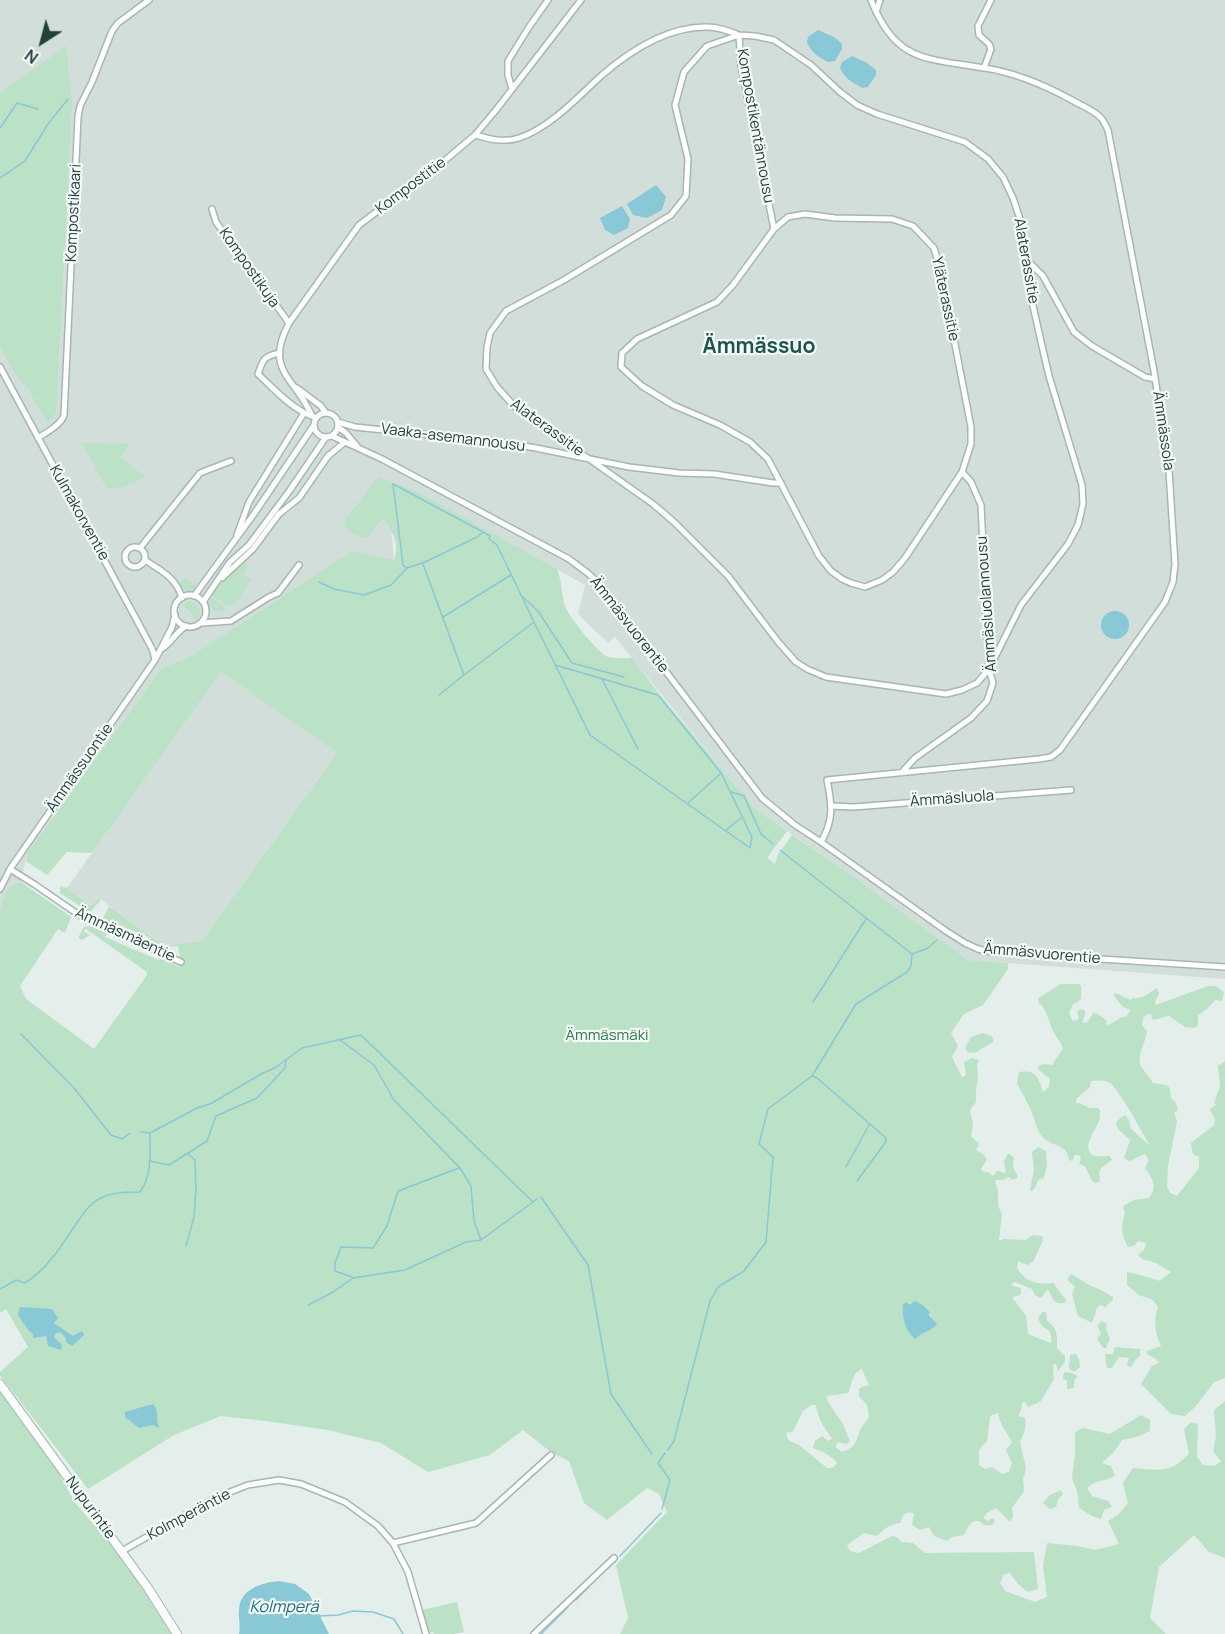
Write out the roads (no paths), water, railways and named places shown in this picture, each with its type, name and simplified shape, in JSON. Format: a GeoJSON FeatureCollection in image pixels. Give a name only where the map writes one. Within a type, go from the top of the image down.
{"type":"FeatureCollection","features":[{"type":"Feature","properties":{"kind":"main road","name":"Nupurintie"},"geometry":{"type":"LineString","coordinates":[[0,1384],[122,1551],[177,1634]]}},
{"type":"Feature","properties":{"kind":"street","name":"Kompostikaari"},"geometry":{"type":"LineString","coordinates":[[38,438],[63,419],[64,415],[80,106],[112,31],[118,23],[149,0]]}},
{"type":"Feature","properties":{"kind":"street"},"geometry":{"type":"LineString","coordinates":[[512,89],[508,75],[508,61],[548,0]]}},
{"type":"Feature","properties":{"kind":"street","name":"Kompostitie"},"geometry":{"type":"LineString","coordinates":[[280,352],[289,323],[359,225],[475,135],[581,0]]}},
{"type":"Feature","properties":{"kind":"street","name":"Ämmässola"},"geometry":{"type":"LineString","coordinates":[[832,806],[827,780],[1051,757],[1060,750],[1165,602],[1173,582],[1175,564],[1169,471],[1155,379],[1108,130],[1101,118],[1063,95],[1012,74],[936,61],[912,52],[892,38],[883,26],[871,0]]}},
{"type":"Feature","properties":{"kind":"street"},"geometry":{"type":"LineString","coordinates":[[876,12],[880,0]]}},
{"type":"Feature","properties":{"kind":"street"},"geometry":{"type":"LineString","coordinates":[[984,68],[991,49],[979,35],[978,26],[991,0]]}},
{"type":"Feature","properties":{"kind":"street","name":"Kompostikentännousu"},"geometry":{"type":"LineString","coordinates":[[475,135],[501,141],[519,138],[562,113],[604,74],[648,43],[688,29],[710,27],[726,30],[739,35],[743,77],[774,229]]}},
{"type":"Feature","properties":{"kind":"street","name":"Alaterassitie"},"geometry":{"type":"LineString","coordinates":[[739,35],[774,40],[811,65],[857,105],[877,114],[965,142],[988,159],[1003,177],[1013,198],[1020,219],[1028,261],[1033,306],[1042,346],[1082,485],[1083,504],[1078,525],[1068,544],[1021,605],[989,669],[977,683],[946,694],[826,677],[796,662],[728,576],[674,522],[653,504],[514,406],[496,387],[486,369],[490,333],[506,311],[564,280],[671,215],[686,196],[688,159],[675,105],[684,72],[707,46],[739,35]]}},
{"type":"Feature","properties":{"kind":"street","name":"Kompostikuja"},"geometry":{"type":"LineString","coordinates":[[212,210],[216,222],[289,323]]}},
{"type":"Feature","properties":{"kind":"street","name":"Yläterassitie"},"geometry":{"type":"LineString","coordinates":[[805,214],[835,218],[892,219],[913,226],[933,248],[942,277],[971,427],[971,444],[962,472],[905,558],[882,580],[865,586],[842,579],[831,571],[819,556],[768,459],[750,442],[720,425],[673,405],[642,386],[621,366],[622,353],[637,339],[717,302],[733,285],[774,229],[788,217],[805,214]]}},
{"type":"Feature","properties":{"kind":"street"},"geometry":{"type":"LineString","coordinates":[[1028,261],[1043,276],[1074,332],[1092,346],[1136,372],[1155,379]]}},
{"type":"Feature","properties":{"kind":"street"},"geometry":{"type":"LineString","coordinates":[[329,436],[318,434],[314,425],[310,415],[306,405],[284,373],[280,352],[266,357],[258,374],[285,399],[310,415],[325,412],[334,414],[338,424],[358,447]]}},
{"type":"Feature","properties":{"kind":"street","name":"Kulmakorventie"},"geometry":{"type":"LineString","coordinates":[[0,367],[148,640],[155,660]]}},
{"type":"Feature","properties":{"kind":"street"},"geometry":{"type":"LineString","coordinates":[[294,386],[321,406],[325,412]]}},
{"type":"Feature","properties":{"kind":"street"},"geometry":{"type":"LineString","coordinates":[[235,540],[249,502],[310,415]]}},
{"type":"Feature","properties":{"kind":"street"},"geometry":{"type":"LineString","coordinates":[[203,602],[230,562],[249,545],[329,436],[336,432],[338,424]]}},
{"type":"Feature","properties":{"kind":"street","name":"Vaaka-asemannousu"},"geometry":{"type":"LineString","coordinates":[[338,424],[517,445],[629,467],[714,474],[781,483]]}},
{"type":"Feature","properties":{"kind":"street"},"geometry":{"type":"LineString","coordinates":[[194,596],[254,514],[314,425]]}},
{"type":"Feature","properties":{"kind":"street","name":"Ämmäsvuorentie"},"geometry":{"type":"LineString","coordinates":[[329,436],[393,464],[569,559],[589,574],[601,586],[762,798],[795,825],[965,943],[992,952],[1225,967]]}},
{"type":"Feature","properties":{"kind":"street"},"geometry":{"type":"LineString","coordinates":[[216,583],[253,549],[279,514],[299,498],[328,456],[345,442]]}},
{"type":"Feature","properties":{"kind":"street"},"geometry":{"type":"LineString","coordinates":[[140,548],[200,473],[231,461]]}},
{"type":"Feature","properties":{"kind":"street","name":"Ämmäsluolannousu"},"geometry":{"type":"LineString","coordinates":[[902,772],[915,758],[971,718],[987,701],[993,683],[989,669],[981,505],[971,482],[962,472]]}},
{"type":"Feature","properties":{"kind":"street"},"geometry":{"type":"LineString","coordinates":[[134,546],[140,548],[145,553],[145,560],[141,565],[134,567],[126,562],[125,555],[128,549],[134,546]]}},
{"type":"Feature","properties":{"kind":"street"},"geometry":{"type":"LineString","coordinates":[[145,560],[173,580],[182,598]]}},
{"type":"Feature","properties":{"kind":"street"},"geometry":{"type":"LineString","coordinates":[[201,623],[206,610],[203,602],[194,596],[182,598],[176,605],[175,615],[179,622],[186,626],[231,621],[282,590],[297,564]]}},
{"type":"Feature","properties":{"kind":"street","name":"Ämmässuontie"},"geometry":{"type":"LineString","coordinates":[[0,889],[10,869],[155,660],[172,627],[175,615]]}},
{"type":"Feature","properties":{"kind":"street","name":"Ämmässuontie"},"geometry":{"type":"LineString","coordinates":[[162,649],[170,644],[178,631],[186,626]]}},
{"type":"Feature","properties":{"kind":"street","name":"Ämmäsluola"},"geometry":{"type":"LineString","coordinates":[[832,806],[854,807],[1071,790]]}},
{"type":"Feature","properties":{"kind":"street"},"geometry":{"type":"LineString","coordinates":[[821,842],[827,832],[832,806]]}},
{"type":"Feature","properties":{"kind":"street","name":"Ämmäsmäentie"},"geometry":{"type":"LineString","coordinates":[[10,869],[82,917],[181,962]]}},
{"type":"Feature","properties":{"kind":"street"},"geometry":{"type":"LineString","coordinates":[[393,1544],[476,1523],[551,1455]]}},
{"type":"Feature","properties":{"kind":"street","name":"Kolmperäntie"},"geometry":{"type":"LineString","coordinates":[[122,1551],[217,1497],[248,1485],[279,1480],[301,1484],[345,1502],[378,1526],[393,1544],[408,1572],[426,1634]]}},
{"type":"Feature","properties":{"kind":"street"},"geometry":{"type":"LineString","coordinates":[[534,1634],[614,1558]]}},
{"type":"Feature","properties":{"kind":"water"},"geometry":{"type":"Polygon","coordinates":[[[818,30],[834,37],[842,44],[842,49],[835,61],[828,62],[809,46],[808,37],[818,30]]]}},
{"type":"Feature","properties":{"kind":"water"},"geometry":{"type":"Polygon","coordinates":[[[852,56],[876,70],[876,75],[868,87],[862,88],[849,79],[840,68],[842,62],[852,56]]]}},
{"type":"Feature","properties":{"kind":"water"},"geometry":{"type":"Polygon","coordinates":[[[656,185],[666,197],[662,210],[647,218],[633,215],[627,204],[656,185]]]}},
{"type":"Feature","properties":{"kind":"water"},"geometry":{"type":"Polygon","coordinates":[[[622,206],[630,219],[628,228],[614,235],[605,230],[600,218],[622,206]]]}},
{"type":"Feature","properties":{"kind":"water"},"geometry":{"type":"Polygon","coordinates":[[[1115,611],[1125,615],[1129,625],[1125,635],[1115,639],[1105,635],[1101,625],[1105,615],[1115,611]]]}},
{"type":"Feature","properties":{"kind":"water"},"geometry":{"type":"Polygon","coordinates":[[[915,1301],[930,1312],[929,1315],[937,1324],[915,1339],[907,1328],[903,1305],[906,1302],[910,1305],[915,1301]]]}},
{"type":"Feature","properties":{"kind":"water"},"geometry":{"type":"Polygon","coordinates":[[[20,1307],[52,1309],[58,1318],[54,1323],[73,1336],[82,1331],[84,1335],[72,1346],[66,1342],[66,1338],[60,1332],[56,1333],[54,1337],[62,1345],[61,1350],[48,1346],[46,1336],[33,1338],[33,1334],[18,1315],[20,1307]]]}},
{"type":"Feature","properties":{"kind":"water"},"geometry":{"type":"Polygon","coordinates":[[[153,1404],[157,1411],[160,1428],[152,1425],[139,1428],[125,1417],[125,1412],[153,1404]]]}},
{"type":"Feature","properties":{"kind":"water","name":"Kolmperä"},"geometry":{"type":"Polygon","coordinates":[[[279,1581],[295,1584],[309,1594],[329,1634],[239,1634],[239,1610],[243,1597],[253,1588],[279,1581]]]}},
{"type":"Feature","properties":{"kind":"waterway"},"geometry":{"type":"LineString","coordinates":[[0,178],[25,161],[48,124],[68,99]]}},
{"type":"Feature","properties":{"kind":"waterway"},"geometry":{"type":"LineString","coordinates":[[0,128],[17,103],[38,109]]}},
{"type":"Feature","properties":{"kind":"waterway"},"geometry":{"type":"LineString","coordinates":[[319,582],[334,589],[364,595],[391,585],[407,568],[425,562],[483,532],[393,484],[403,565],[407,568]]}},
{"type":"Feature","properties":{"kind":"waterway"},"geometry":{"type":"LineString","coordinates":[[423,564],[464,675],[534,622],[497,545],[489,539],[490,536],[483,532]]}},
{"type":"Feature","properties":{"kind":"waterway"},"geometry":{"type":"LineString","coordinates":[[443,617],[511,575]]}},
{"type":"Feature","properties":{"kind":"waterway"},"geometry":{"type":"LineString","coordinates":[[523,597],[538,611],[572,663],[624,677]]}},
{"type":"Feature","properties":{"kind":"waterway"},"geometry":{"type":"LineString","coordinates":[[534,622],[590,735],[750,848],[752,837],[721,773],[658,695],[555,665]]}},
{"type":"Feature","properties":{"kind":"waterway"},"geometry":{"type":"LineString","coordinates":[[439,695],[464,675]]}},
{"type":"Feature","properties":{"kind":"waterway"},"geometry":{"type":"LineString","coordinates":[[602,679],[638,749]]}},
{"type":"Feature","properties":{"kind":"waterway"},"geometry":{"type":"LineString","coordinates":[[688,803],[720,774]]}},
{"type":"Feature","properties":{"kind":"waterway"},"geometry":{"type":"LineString","coordinates":[[731,792],[744,796],[761,834],[773,844]]}},
{"type":"Feature","properties":{"kind":"waterway"},"geometry":{"type":"LineString","coordinates":[[726,830],[741,818]]}},
{"type":"Feature","properties":{"kind":"waterway"},"geometry":{"type":"LineString","coordinates":[[780,850],[912,954],[928,948],[937,940]]}},
{"type":"Feature","properties":{"kind":"waterway"},"geometry":{"type":"LineString","coordinates":[[813,1002],[866,919]]}},
{"type":"Feature","properties":{"kind":"waterway"},"geometry":{"type":"LineString","coordinates":[[668,1450],[674,1441],[710,1301],[718,1287],[744,1271],[766,1242],[773,1157],[759,1144],[768,1109],[812,1076],[856,1004],[907,972],[911,966],[912,954]]}},
{"type":"Feature","properties":{"kind":"waterway"},"geometry":{"type":"LineString","coordinates":[[21,1034],[74,1088],[111,1135],[122,1139],[130,1133]]}},
{"type":"Feature","properties":{"kind":"waterway"},"geometry":{"type":"LineString","coordinates":[[140,1132],[150,1133],[197,1108],[210,1104],[275,1068],[302,1048],[361,1035],[532,1201]]}},
{"type":"Feature","properties":{"kind":"waterway"},"geometry":{"type":"LineString","coordinates":[[340,1040],[374,1065],[394,1100],[460,1168],[471,1186],[474,1221],[481,1240]]}},
{"type":"Feature","properties":{"kind":"waterway"},"geometry":{"type":"LineString","coordinates":[[150,1161],[169,1165],[207,1141],[216,1116],[257,1098],[285,1068],[286,1060]]}},
{"type":"Feature","properties":{"kind":"waterway"},"geometry":{"type":"LineString","coordinates":[[812,1076],[886,1138],[885,1143],[857,1181]]}},
{"type":"Feature","properties":{"kind":"waterway"},"geometry":{"type":"LineString","coordinates":[[846,1167],[869,1125]]}},
{"type":"Feature","properties":{"kind":"waterway"},"geometry":{"type":"LineString","coordinates":[[0,1289],[16,1280],[25,1283],[40,1271],[95,1202],[114,1194],[140,1192],[147,1179],[150,1134]]}},
{"type":"Feature","properties":{"kind":"waterway"},"geometry":{"type":"LineString","coordinates":[[186,1246],[194,1217],[196,1190],[195,1160],[188,1154]]}},
{"type":"Feature","properties":{"kind":"waterway"},"geometry":{"type":"LineString","coordinates":[[352,1277],[335,1271],[335,1263],[341,1247],[373,1248],[387,1226],[398,1191],[459,1168]]}},
{"type":"Feature","properties":{"kind":"waterway"},"geometry":{"type":"LineString","coordinates":[[541,1197],[588,1265],[611,1394],[652,1454]]}},
{"type":"Feature","properties":{"kind":"waterway"},"geometry":{"type":"LineString","coordinates":[[308,1305],[353,1278],[405,1270],[466,1242],[481,1240],[537,1199]]}},
{"type":"Feature","properties":{"kind":"waterway"},"geometry":{"type":"LineString","coordinates":[[662,1509],[670,1480],[658,1463],[665,1453]]}},
{"type":"Feature","properties":{"kind":"waterway"},"geometry":{"type":"LineString","coordinates":[[620,1556],[661,1513]]}},
{"type":"Feature","properties":{"kind":"waterway"},"geometry":{"type":"LineString","coordinates":[[614,1562],[617,1559]]}},
{"type":"Feature","properties":{"kind":"waterway"},"geometry":{"type":"LineString","coordinates":[[576,1600],[608,1567]]}},
{"type":"Feature","properties":{"kind":"waterway"},"geometry":{"type":"LineString","coordinates":[[541,1634],[568,1607]]}},
{"type":"Feature","properties":{"kind":"waterway"},"geometry":{"type":"LineString","coordinates":[[319,1616],[353,1611],[373,1612],[394,1619],[403,1634]]}},
{"type":"Feature","properties":{"kind":"district","name":"Ämmässuo"},"geometry":{"type":"Point","coordinates":[759,347]}},
{"type":"Feature","properties":{"kind":"park label","name":"Ämmäsmäki"},"geometry":{"type":"Point","coordinates":[607,1036]}}]}
